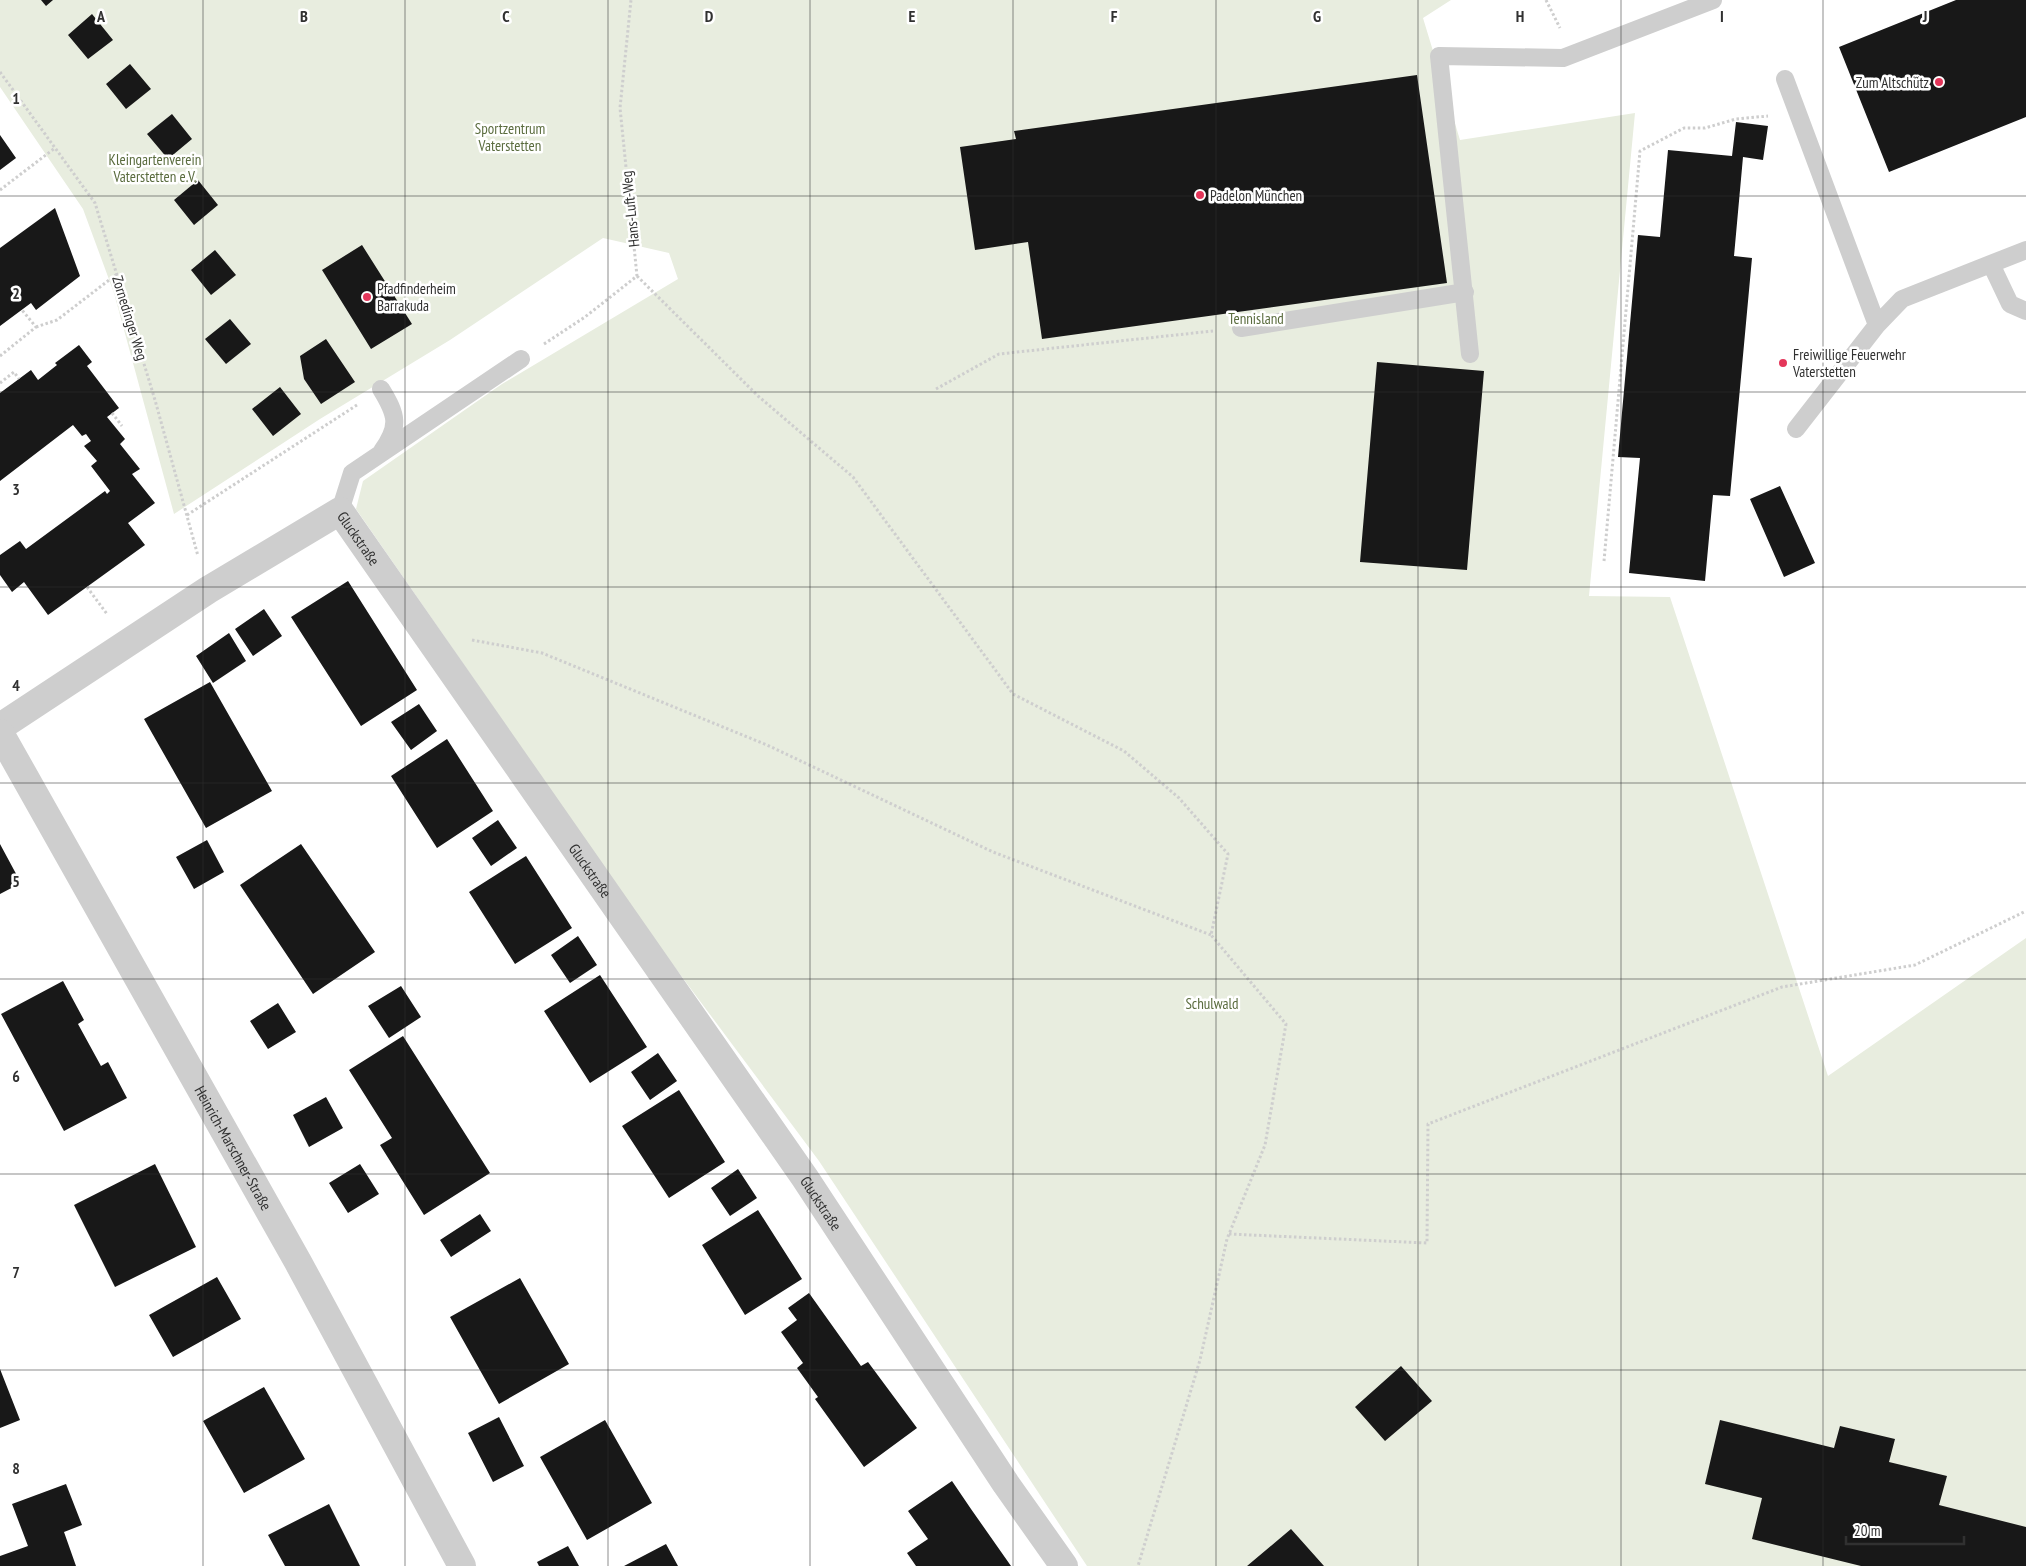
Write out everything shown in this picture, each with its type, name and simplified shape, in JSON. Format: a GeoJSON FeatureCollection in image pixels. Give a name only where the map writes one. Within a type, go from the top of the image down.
{"type":"FeatureCollection","features":[{"type":"Feature","properties":{"kind":"street","name":"Gluckstraße"},"geometry":{"type":"LineString","coordinates":[[0,727],[208,590],[340,511],[805,1178],[1006,1484],[1064,1566]]}},
{"type":"Feature","properties":{"kind":"street","name":"Heinrich-Marschner-Straße"},"geometry":{"type":"LineString","coordinates":[[0,732],[298,1262],[462,1566]]}},
{"type":"Feature","properties":{"kind":"lane"},"geometry":{"type":"LineString","coordinates":[[1470,354],[1439,56],[1563,58],[1713,0]]}},
{"type":"Feature","properties":{"kind":"lane"},"geometry":{"type":"LineString","coordinates":[[1785,79],[1876,325]]}},
{"type":"Feature","properties":{"kind":"lane"},"geometry":{"type":"LineString","coordinates":[[1796,429],[1876,325],[1902,299],[2026,250]]}},
{"type":"Feature","properties":{"kind":"lane"},"geometry":{"type":"LineString","coordinates":[[1991,264],[2010,304],[2026,311]]}},
{"type":"Feature","properties":{"kind":"lane"},"geometry":{"type":"LineString","coordinates":[[1241,328],[1464,292]]}},
{"type":"Feature","properties":{"kind":"lane"},"geometry":{"type":"LineString","coordinates":[[340,511],[352,473],[521,359]]}},
{"type":"Feature","properties":{"kind":"lane"},"geometry":{"type":"LineString","coordinates":[[381,389],[392,406],[395,420],[392,437],[381,453]]}},
{"type":"Feature","properties":{"kind":"path","name":"Hans-Luft-Weg"},"geometry":{"type":"LineString","coordinates":[[632,0],[620,108],[636,276]]}},
{"type":"Feature","properties":{"kind":"path","name":"Zornedinger Weg"},"geometry":{"type":"LineString","coordinates":[[0,72],[95,203],[208,590]]}},
{"type":"Feature","properties":{"kind":"path"},"geometry":{"type":"LineString","coordinates":[[1604,561],[1640,151],[1684,128],[1705,128],[1736,119],[1799,114]]}},
{"type":"Feature","properties":{"kind":"path"},"geometry":{"type":"LineString","coordinates":[[0,190],[56,148]]}},
{"type":"Feature","properties":{"kind":"path"},"geometry":{"type":"LineString","coordinates":[[0,356],[36,327],[57,320],[117,274]]}},
{"type":"Feature","properties":{"kind":"path"},"geometry":{"type":"LineString","coordinates":[[521,359],[585,318],[636,276],[758,396],[853,477],[1013,694],[1124,751],[1179,798],[1228,854],[1211,935]]}},
{"type":"Feature","properties":{"kind":"path"},"geometry":{"type":"LineString","coordinates":[[22,310],[36,327]]}},
{"type":"Feature","properties":{"kind":"path"},"geometry":{"type":"LineString","coordinates":[[936,389],[999,354],[1241,328]]}},
{"type":"Feature","properties":{"kind":"path"},"geometry":{"type":"LineString","coordinates":[[0,383],[14,372],[19,379]]}},
{"type":"Feature","properties":{"kind":"path"},"geometry":{"type":"LineString","coordinates":[[187,515],[381,389]]}},
{"type":"Feature","properties":{"kind":"path"},"geometry":{"type":"LineString","coordinates":[[112,413],[122,426]]}},
{"type":"Feature","properties":{"kind":"path"},"geometry":{"type":"LineString","coordinates":[[87,587],[108,616]]}},
{"type":"Feature","properties":{"kind":"path"},"geometry":{"type":"LineString","coordinates":[[423,630],[542,654],[767,745],[993,852],[1211,935],[1286,1024],[1265,1145],[1229,1234],[1200,1360],[1138,1566]]}},
{"type":"Feature","properties":{"kind":"path"},"geometry":{"type":"LineString","coordinates":[[1229,1234],[1427,1243],[1428,1124],[1782,987],[1915,965],[2026,911]]}},
{"type":"Feature","properties":{"kind":"green space"},"geometry":{"type":"Polygon","coordinates":[[[0,0],[1451,0],[1423,18],[1460,140],[1635,113],[1589,596],[1670,597],[1828,1076],[2026,938],[2026,1566],[1087,1566],[819,1161],[656,942],[356,509],[363,481],[502,384],[678,279],[669,253],[603,238],[450,340],[320,419],[174,514],[114,293],[83,209],[0,87],[0,0]]]}},
{"type":"Feature","properties":{"kind":"building"},"geometry":{"type":"Polygon","coordinates":[[[41,0],[53,0],[46,6],[41,0]]]}},
{"type":"Feature","properties":{"kind":"building","name":"Zum Altschütz"},"geometry":{"type":"Polygon","coordinates":[[[1956,0],[2026,0],[2026,117],[1889,172],[1839,47],[1956,0]]]}},
{"type":"Feature","properties":{"kind":"building"},"geometry":{"type":"Polygon","coordinates":[[[92,14],[113,40],[88,59],[68,35],[92,14]]]}},
{"type":"Feature","properties":{"kind":"building"},"geometry":{"type":"Polygon","coordinates":[[[130,64],[151,89],[126,109],[106,84],[130,64]]]}},
{"type":"Feature","properties":{"kind":"building","name":"Padelon München"},"geometry":{"type":"Polygon","coordinates":[[[1417,75],[1447,283],[1042,339],[1028,242],[975,250],[960,147],[1016,139],[1014,131],[1417,75]]]}},
{"type":"Feature","properties":{"kind":"building"},"geometry":{"type":"Polygon","coordinates":[[[172,114],[192,139],[168,159],[147,134],[172,114]]]}},
{"type":"Feature","properties":{"kind":"building"},"geometry":{"type":"Polygon","coordinates":[[[1736,122],[1768,126],[1763,160],[1743,157],[1734,256],[1752,258],[1730,496],[1713,495],[1705,581],[1629,573],[1640,458],[1618,457],[1638,235],[1660,237],[1668,150],[1732,156],[1736,122]]]}},
{"type":"Feature","properties":{"kind":"building"},"geometry":{"type":"Polygon","coordinates":[[[0,135],[16,158],[0,170],[0,135]]]}},
{"type":"Feature","properties":{"kind":"building"},"geometry":{"type":"Polygon","coordinates":[[[198,180],[218,205],[194,225],[174,200],[198,180]]]}},
{"type":"Feature","properties":{"kind":"building"},"geometry":{"type":"Polygon","coordinates":[[[55,208],[80,276],[36,310],[31,303],[0,326],[0,248],[55,208]]]}},
{"type":"Feature","properties":{"kind":"building","name":"Pfadfinderheim Barrakuda"},"geometry":{"type":"Polygon","coordinates":[[[362,245],[412,324],[371,349],[322,270],[362,245]]]}},
{"type":"Feature","properties":{"kind":"building"},"geometry":{"type":"Polygon","coordinates":[[[215,250],[236,275],[211,295],[191,270],[215,250]]]}},
{"type":"Feature","properties":{"kind":"building"},"geometry":{"type":"Polygon","coordinates":[[[230,319],[251,344],[226,364],[205,339],[230,319]]]}},
{"type":"Feature","properties":{"kind":"building"},"geometry":{"type":"Polygon","coordinates":[[[326,339],[355,382],[321,404],[304,379],[300,356],[326,339]]]}},
{"type":"Feature","properties":{"kind":"building"},"geometry":{"type":"Polygon","coordinates":[[[79,345],[92,362],[87,366],[119,408],[107,417],[125,439],[120,444],[140,469],[132,474],[155,503],[128,523],[145,545],[48,615],[24,582],[12,592],[0,575],[0,555],[20,541],[26,549],[105,491],[107,494],[110,491],[91,466],[97,461],[84,446],[91,441],[86,434],[82,436],[73,425],[0,481],[0,393],[31,370],[38,380],[57,365],[55,363],[79,345]]]}},
{"type":"Feature","properties":{"kind":"building"},"geometry":{"type":"Polygon","coordinates":[[[1377,362],[1484,371],[1467,570],[1360,562],[1377,362]]]}},
{"type":"Feature","properties":{"kind":"building"},"geometry":{"type":"Polygon","coordinates":[[[280,387],[301,414],[273,436],[252,409],[280,387]]]}},
{"type":"Feature","properties":{"kind":"building"},"geometry":{"type":"Polygon","coordinates":[[[1780,486],[1815,563],[1784,577],[1750,499],[1780,486]]]}},
{"type":"Feature","properties":{"kind":"building"},"geometry":{"type":"Polygon","coordinates":[[[348,581],[417,690],[361,726],[291,617],[348,581]]]}},
{"type":"Feature","properties":{"kind":"building"},"geometry":{"type":"Polygon","coordinates":[[[264,609],[282,636],[253,656],[235,629],[264,609]]]}},
{"type":"Feature","properties":{"kind":"building"},"geometry":{"type":"Polygon","coordinates":[[[229,633],[246,661],[213,683],[196,656],[229,633]]]}},
{"type":"Feature","properties":{"kind":"building"},"geometry":{"type":"Polygon","coordinates":[[[210,682],[272,791],[206,828],[144,719],[210,682]]]}},
{"type":"Feature","properties":{"kind":"building"},"geometry":{"type":"Polygon","coordinates":[[[419,704],[437,731],[411,750],[391,722],[419,704]]]}},
{"type":"Feature","properties":{"kind":"building"},"geometry":{"type":"Polygon","coordinates":[[[447,739],[493,811],[437,848],[391,776],[447,739]]]}},
{"type":"Feature","properties":{"kind":"building"},"geometry":{"type":"Polygon","coordinates":[[[498,820],[517,848],[491,866],[472,838],[498,820]]]}},
{"type":"Feature","properties":{"kind":"building"},"geometry":{"type":"Polygon","coordinates":[[[207,840],[224,872],[194,889],[176,857],[207,840]]]}},
{"type":"Feature","properties":{"kind":"building"},"geometry":{"type":"Polygon","coordinates":[[[0,844],[21,883],[0,894],[0,844]]]}},
{"type":"Feature","properties":{"kind":"building"},"geometry":{"type":"Polygon","coordinates":[[[301,844],[375,952],[313,994],[240,885],[301,844]]]}},
{"type":"Feature","properties":{"kind":"building"},"geometry":{"type":"Polygon","coordinates":[[[526,856],[572,928],[515,964],[469,892],[526,856]]]}},
{"type":"Feature","properties":{"kind":"building"},"geometry":{"type":"Polygon","coordinates":[[[578,936],[597,965],[570,983],[551,955],[578,936]]]}},
{"type":"Feature","properties":{"kind":"building"},"geometry":{"type":"Polygon","coordinates":[[[600,975],[647,1047],[590,1083],[544,1011],[600,975]]]}},
{"type":"Feature","properties":{"kind":"building"},"geometry":{"type":"Polygon","coordinates":[[[63,981],[84,1020],[78,1024],[101,1066],[108,1062],[127,1098],[64,1131],[1,1014],[63,981]]]}},
{"type":"Feature","properties":{"kind":"building"},"geometry":{"type":"Polygon","coordinates":[[[401,986],[421,1017],[389,1038],[368,1006],[401,986]]]}},
{"type":"Feature","properties":{"kind":"building"},"geometry":{"type":"Polygon","coordinates":[[[278,1003],[296,1032],[268,1049],[250,1021],[278,1003]]]}},
{"type":"Feature","properties":{"kind":"building"},"geometry":{"type":"Polygon","coordinates":[[[403,1036],[490,1173],[424,1215],[380,1145],[392,1138],[349,1070],[403,1036]]]}},
{"type":"Feature","properties":{"kind":"building"},"geometry":{"type":"Polygon","coordinates":[[[658,1053],[677,1081],[650,1100],[631,1072],[658,1053]]]}},
{"type":"Feature","properties":{"kind":"building"},"geometry":{"type":"Polygon","coordinates":[[[679,1090],[725,1162],[669,1198],[622,1126],[679,1090]]]}},
{"type":"Feature","properties":{"kind":"building"},"geometry":{"type":"Polygon","coordinates":[[[326,1097],[343,1128],[309,1147],[293,1115],[326,1097]]]}},
{"type":"Feature","properties":{"kind":"building"},"geometry":{"type":"Polygon","coordinates":[[[155,1164],[196,1247],[115,1287],[74,1205],[155,1164]]]}},
{"type":"Feature","properties":{"kind":"building"},"geometry":{"type":"Polygon","coordinates":[[[360,1164],[379,1194],[348,1213],[329,1183],[360,1164]]]}},
{"type":"Feature","properties":{"kind":"building"},"geometry":{"type":"Polygon","coordinates":[[[738,1169],[757,1198],[730,1216],[711,1188],[738,1169]]]}},
{"type":"Feature","properties":{"kind":"building"},"geometry":{"type":"Polygon","coordinates":[[[758,1210],[802,1279],[745,1315],[702,1245],[758,1210]]]}},
{"type":"Feature","properties":{"kind":"building"},"geometry":{"type":"Polygon","coordinates":[[[480,1214],[491,1231],[451,1257],[440,1240],[480,1214]]]}},
{"type":"Feature","properties":{"kind":"building"},"geometry":{"type":"Polygon","coordinates":[[[217,1277],[241,1319],[173,1357],[149,1315],[217,1277]]]}},
{"type":"Feature","properties":{"kind":"building"},"geometry":{"type":"Polygon","coordinates":[[[520,1278],[569,1364],[499,1404],[450,1317],[520,1278]]]}},
{"type":"Feature","properties":{"kind":"building"},"geometry":{"type":"Polygon","coordinates":[[[809,1293],[861,1366],[868,1362],[917,1428],[864,1467],[815,1399],[818,1397],[797,1368],[803,1363],[781,1332],[797,1320],[788,1308],[809,1293]]]}},
{"type":"Feature","properties":{"kind":"building"},"geometry":{"type":"Polygon","coordinates":[[[1401,1366],[1432,1401],[1385,1441],[1355,1407],[1401,1366]]]}},
{"type":"Feature","properties":{"kind":"building"},"geometry":{"type":"Polygon","coordinates":[[[0,1369],[20,1420],[0,1428],[0,1369]]]}},
{"type":"Feature","properties":{"kind":"building"},"geometry":{"type":"Polygon","coordinates":[[[264,1387],[305,1459],[244,1493],[203,1421],[264,1387]]]}},
{"type":"Feature","properties":{"kind":"building"},"geometry":{"type":"Polygon","coordinates":[[[499,1417],[524,1466],[493,1482],[468,1433],[499,1417]]]}},
{"type":"Feature","properties":{"kind":"building"},"geometry":{"type":"Polygon","coordinates":[[[605,1420],[652,1503],[587,1540],[540,1457],[605,1420]]]}},
{"type":"Feature","properties":{"kind":"building"},"geometry":{"type":"Polygon","coordinates":[[[1720,1420],[1834,1448],[1840,1426],[1895,1439],[1889,1462],[1947,1476],[1939,1505],[2026,1527],[2026,1566],[1861,1566],[1752,1539],[1762,1498],[1705,1484],[1720,1420]]]}},
{"type":"Feature","properties":{"kind":"building"},"geometry":{"type":"Polygon","coordinates":[[[952,1481],[1011,1566],[916,1566],[907,1553],[928,1539],[908,1511],[952,1481]]]}},
{"type":"Feature","properties":{"kind":"building"},"geometry":{"type":"Polygon","coordinates":[[[66,1484],[82,1525],[64,1532],[76,1566],[0,1566],[0,1556],[28,1546],[12,1504],[66,1484]]]}},
{"type":"Feature","properties":{"kind":"building"},"geometry":{"type":"Polygon","coordinates":[[[329,1504],[360,1566],[285,1566],[268,1535],[329,1504]]]}},
{"type":"Feature","properties":{"kind":"building"},"geometry":{"type":"Polygon","coordinates":[[[1291,1529],[1324,1566],[1247,1566],[1291,1529]]]}},
{"type":"Feature","properties":{"kind":"building"},"geometry":{"type":"Polygon","coordinates":[[[666,1544],[678,1566],[624,1566],[666,1544]]]}},
{"type":"Feature","properties":{"kind":"building"},"geometry":{"type":"Polygon","coordinates":[[[568,1546],[579,1566],[539,1566],[537,1562],[568,1546]]]}},
{"type":"Feature","properties":{"kind":"place","name":"Zum Altschütz"},"geometry":{"type":"Point","coordinates":[1939,82]}},
{"type":"Feature","properties":{"kind":"place","name":"Padelon München"},"geometry":{"type":"Point","coordinates":[1200,195]}},
{"type":"Feature","properties":{"kind":"place","name":"Pfadfinderheim Barrakuda"},"geometry":{"type":"Point","coordinates":[367,297]}},
{"type":"Feature","properties":{"kind":"place","name":"Freiwillige Feuerwehr Vaterstetten"},"geometry":{"type":"Point","coordinates":[1783,363]}},
{"type":"Feature","properties":{"kind":"park label","name":"Sportzentrum Vaterstetten"},"geometry":{"type":"Point","coordinates":[510,136]}},
{"type":"Feature","properties":{"kind":"park label","name":"Kleingartenverein Vaterstetten e.V."},"geometry":{"type":"Point","coordinates":[155,168]}},
{"type":"Feature","properties":{"kind":"park label","name":"Tennisland"},"geometry":{"type":"Point","coordinates":[1256,318]}},
{"type":"Feature","properties":{"kind":"park label","name":"Schulwald"},"geometry":{"type":"Point","coordinates":[1212,1003]}}]}
